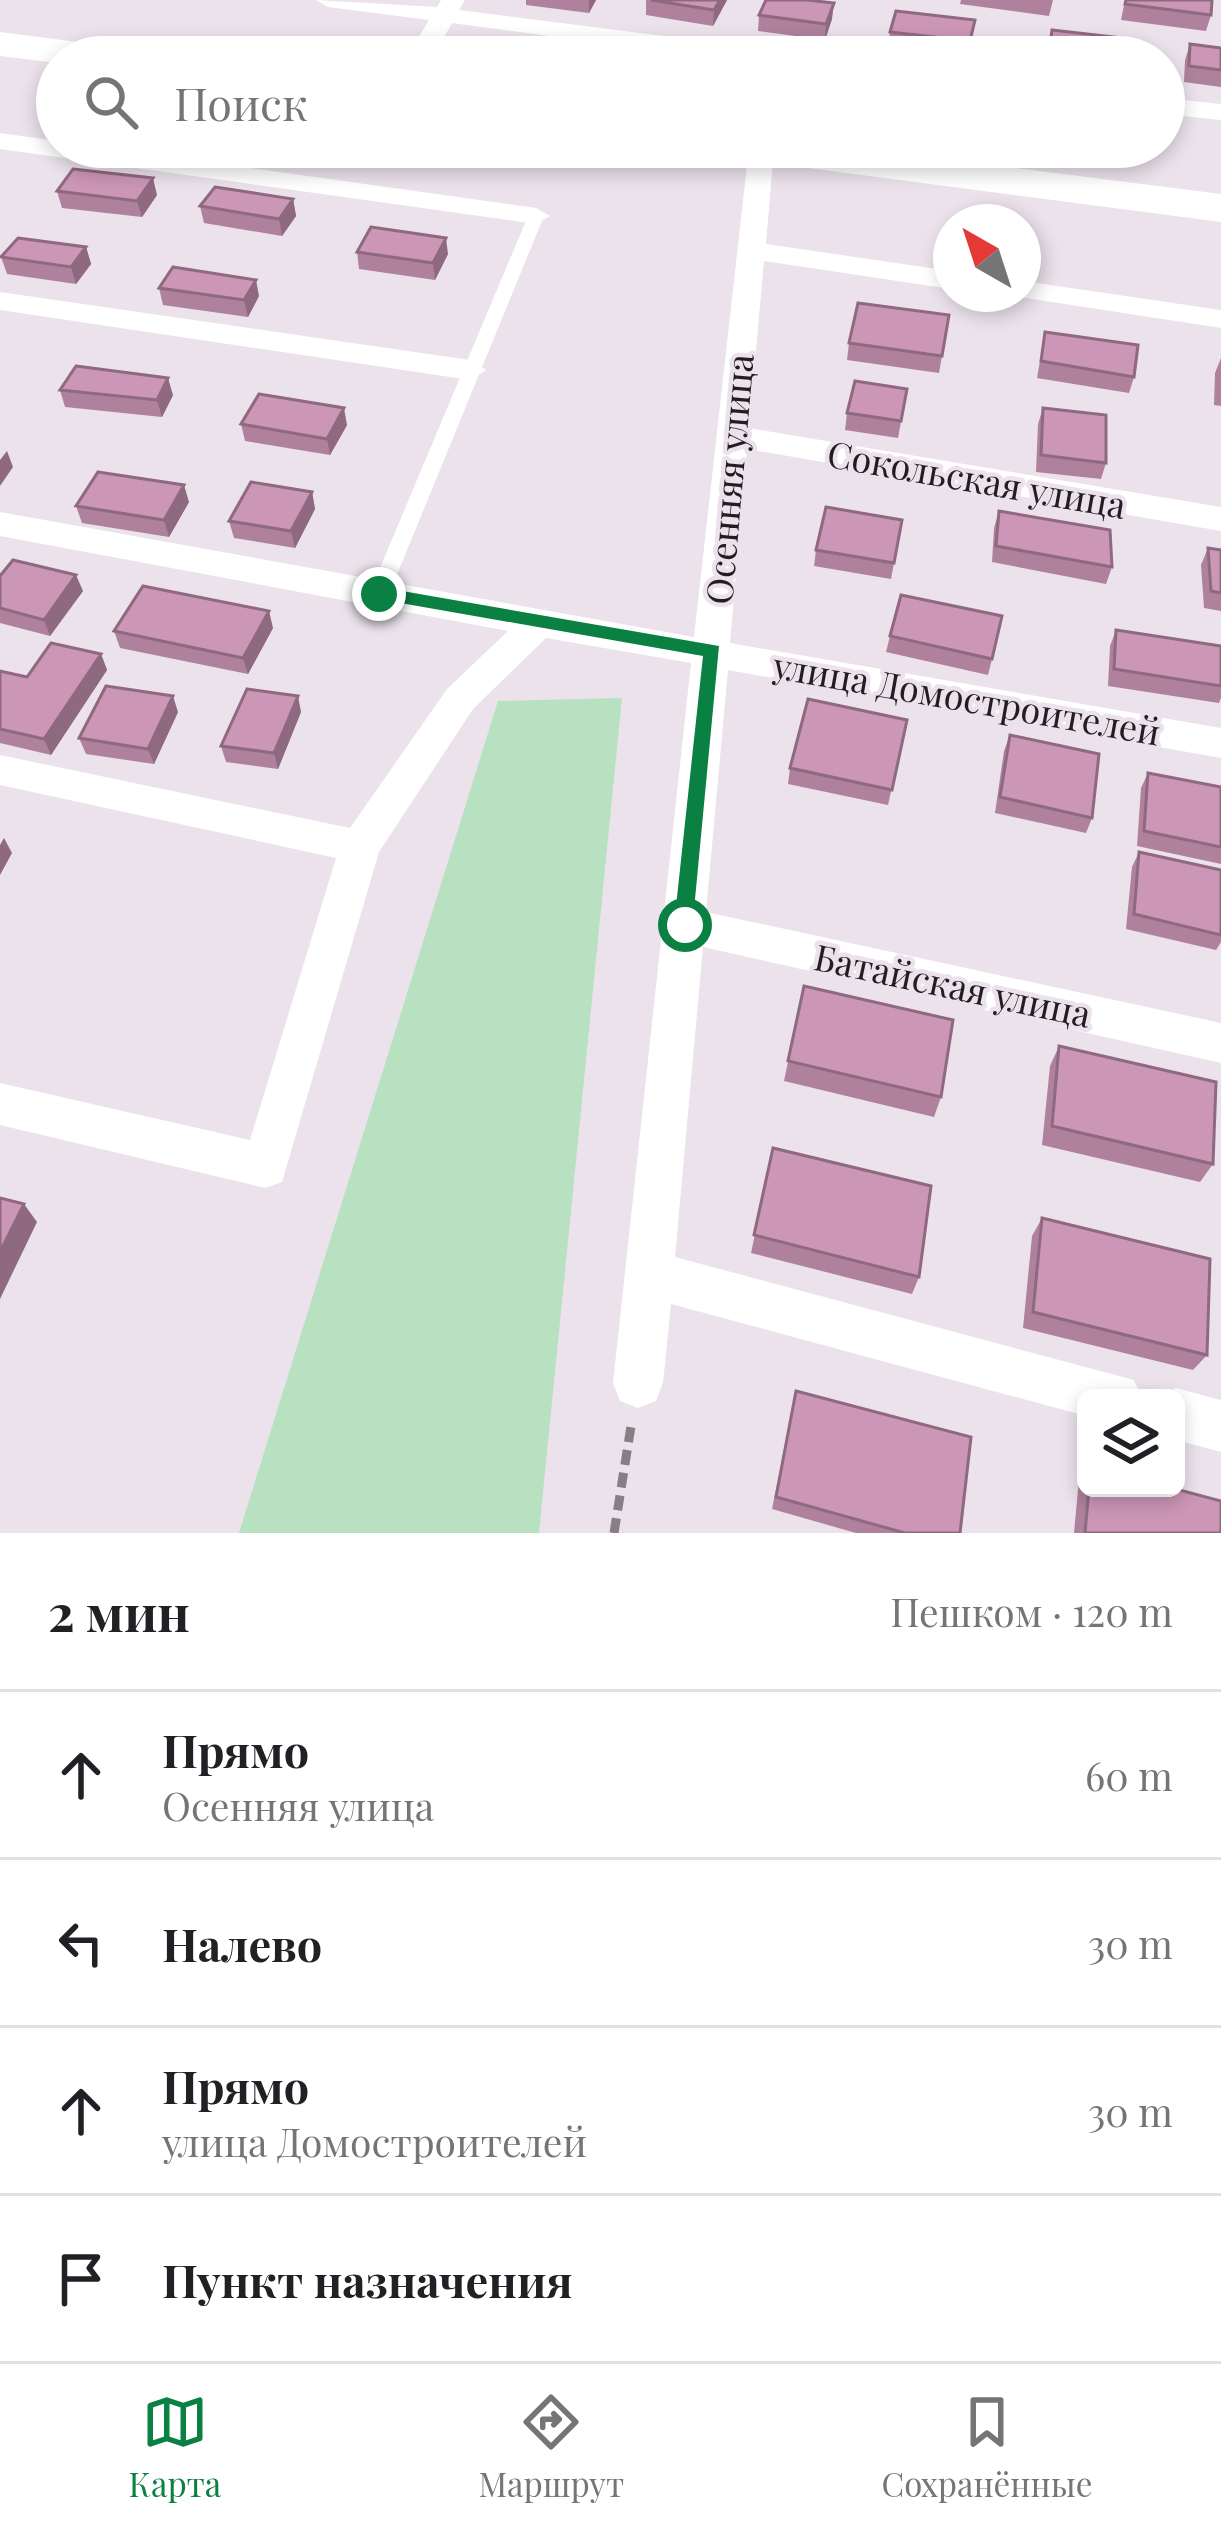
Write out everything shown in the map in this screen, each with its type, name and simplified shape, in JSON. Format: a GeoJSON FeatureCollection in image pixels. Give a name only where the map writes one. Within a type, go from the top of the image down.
{"type":"FeatureCollection","features":[{"type":"Feature","properties":{"kind":"main road"},"geometry":{"type":"LineString","coordinates":[[0,44],[36,49]]}},
{"type":"Feature","properties":{"kind":"main road"},"geometry":{"type":"LineString","coordinates":[[910,168],[1221,208]]}},
{"type":"Feature","properties":{"kind":"street"},"geometry":{"type":"LineString","coordinates":[[328,0],[449,7],[633,36]]}},
{"type":"Feature","properties":{"kind":"street"},"geometry":{"type":"LineString","coordinates":[[432,36],[449,7]]}},
{"type":"Feature","properties":{"kind":"street"},"geometry":{"type":"LineString","coordinates":[[1185,108],[1221,112]]}},
{"type":"Feature","properties":{"kind":"street"},"geometry":{"type":"LineString","coordinates":[[0,141],[36,146]]}},
{"type":"Feature","properties":{"kind":"street"},"geometry":{"type":"LineString","coordinates":[[196,168],[536,215]]}},
{"type":"Feature","properties":{"kind":"street","name":"Осенняя улица"},"geometry":{"type":"LineString","coordinates":[[638,1383],[713,651],[753,168]]}},
{"type":"Feature","properties":{"kind":"street"},"geometry":{"type":"LineString","coordinates":[[748,250],[933,277]]}},
{"type":"Feature","properties":{"kind":"street"},"geometry":{"type":"LineString","coordinates":[[1041,293],[1221,319]]}},
{"type":"Feature","properties":{"kind":"street"},"geometry":{"type":"LineString","coordinates":[[0,302],[470,370]]}},
{"type":"Feature","properties":{"kind":"street","name":"Сокольская улица"},"geometry":{"type":"LineString","coordinates":[[733,436],[1221,519]]}},
{"type":"Feature","properties":{"kind":"street"},"geometry":{"type":"LineString","coordinates":[[0,524],[539,623]]}},
{"type":"Feature","properties":{"kind":"street"},"geometry":{"type":"LineString","coordinates":[[0,1104],[265,1166],[360,847],[460,699],[539,623]]}},
{"type":"Feature","properties":{"kind":"street","name":"улица Домостроителей"},"geometry":{"type":"LineString","coordinates":[[539,623],[1221,743]]}},
{"type":"Feature","properties":{"kind":"street"},"geometry":{"type":"LineString","coordinates":[[0,770],[360,847]]}},
{"type":"Feature","properties":{"kind":"street","name":"Батайская улица"},"geometry":{"type":"LineString","coordinates":[[685,925],[1221,1043]]}},
{"type":"Feature","properties":{"kind":"street"},"geometry":{"type":"LineString","coordinates":[[648,1274],[1082,1389]]}},
{"type":"Feature","properties":{"kind":"street"},"geometry":{"type":"LineString","coordinates":[[1185,1416],[1221,1426]]}},
{"type":"Feature","properties":{"kind":"lane"},"geometry":{"type":"LineString","coordinates":[[379,594],[536,215]]}},
{"type":"Feature","properties":{"kind":"path"},"geometry":{"type":"LineString","coordinates":[[614,1533],[638,1383]]}},
{"type":"Feature","properties":{"kind":"green space"},"geometry":{"type":"Polygon","coordinates":[[[622,698],[539,1533],[239,1533],[498,701],[622,698]]]}},
{"type":"Feature","properties":{"kind":"building"},"geometry":{"type":"Polygon","coordinates":[[[651,0],[720,0],[714,10],[651,0]]]}},
{"type":"Feature","properties":{"kind":"building"},"geometry":{"type":"Polygon","coordinates":[[[766,0],[834,3],[826,24],[759,15],[766,0]]]}},
{"type":"Feature","properties":{"kind":"building"},"geometry":{"type":"Polygon","coordinates":[[[1126,0],[1212,0],[1211,15],[1125,4],[1126,0]]]}},
{"type":"Feature","properties":{"kind":"building"},"geometry":{"type":"Polygon","coordinates":[[[896,11],[975,20],[971,36],[890,32],[896,11]]]}},
{"type":"Feature","properties":{"kind":"building"},"geometry":{"type":"Polygon","coordinates":[[[1052,30],[1105,36],[1051,36],[1052,30]]]}},
{"type":"Feature","properties":{"kind":"building"},"geometry":{"type":"Polygon","coordinates":[[[1190,44],[1221,48],[1221,70],[1189,66],[1190,44]]]}},
{"type":"Feature","properties":{"kind":"building"},"geometry":{"type":"Polygon","coordinates":[[[73,169],[153,178],[137,201],[57,191],[73,169]]]}},
{"type":"Feature","properties":{"kind":"building"},"geometry":{"type":"Polygon","coordinates":[[[215,187],[293,199],[279,219],[200,206],[215,187]]]}},
{"type":"Feature","properties":{"kind":"building"},"geometry":{"type":"Polygon","coordinates":[[[371,227],[446,238],[433,263],[357,252],[371,227]]]}},
{"type":"Feature","properties":{"kind":"building"},"geometry":{"type":"Polygon","coordinates":[[[18,238],[86,247],[71,267],[1,257],[18,238]]]}},
{"type":"Feature","properties":{"kind":"building"},"geometry":{"type":"Polygon","coordinates":[[[173,267],[256,280],[244,300],[159,288],[173,267]]]}},
{"type":"Feature","properties":{"kind":"building"},"geometry":{"type":"Polygon","coordinates":[[[858,303],[949,315],[942,356],[849,343],[858,303]]]}},
{"type":"Feature","properties":{"kind":"building"},"geometry":{"type":"Polygon","coordinates":[[[1045,332],[1138,345],[1134,377],[1041,361],[1045,332]]]}},
{"type":"Feature","properties":{"kind":"building"},"geometry":{"type":"Polygon","coordinates":[[[76,366],[168,378],[157,400],[60,390],[76,366]]]}},
{"type":"Feature","properties":{"kind":"building"},"geometry":{"type":"Polygon","coordinates":[[[855,381],[907,389],[901,421],[847,413],[855,381]]]}},
{"type":"Feature","properties":{"kind":"building"},"geometry":{"type":"Polygon","coordinates":[[[259,394],[344,408],[327,439],[241,424],[259,394]]]}},
{"type":"Feature","properties":{"kind":"building"},"geometry":{"type":"Polygon","coordinates":[[[1043,408],[1106,415],[1106,463],[1041,455],[1043,408]]]}},
{"type":"Feature","properties":{"kind":"building"},"geometry":{"type":"Polygon","coordinates":[[[98,472],[184,485],[164,520],[76,506],[98,472]]]}},
{"type":"Feature","properties":{"kind":"building"},"geometry":{"type":"Polygon","coordinates":[[[251,482],[312,492],[291,531],[229,521],[251,482]]]}},
{"type":"Feature","properties":{"kind":"building"},"geometry":{"type":"Polygon","coordinates":[[[826,507],[902,520],[894,563],[816,550],[826,507]]]}},
{"type":"Feature","properties":{"kind":"building"},"geometry":{"type":"Polygon","coordinates":[[[999,511],[1110,530],[1112,567],[996,546],[999,511]]]}},
{"type":"Feature","properties":{"kind":"building"},"geometry":{"type":"Polygon","coordinates":[[[1208,548],[1221,550],[1221,593],[1211,591],[1208,548]]]}},
{"type":"Feature","properties":{"kind":"building"},"geometry":{"type":"Polygon","coordinates":[[[13,560],[76,575],[44,620],[0,608],[0,576],[13,560]]]}},
{"type":"Feature","properties":{"kind":"building"},"geometry":{"type":"Polygon","coordinates":[[[143,586],[269,611],[243,658],[114,631],[143,586]]]}},
{"type":"Feature","properties":{"kind":"building"},"geometry":{"type":"Polygon","coordinates":[[[901,595],[1002,616],[992,659],[890,636],[901,595]]]}},
{"type":"Feature","properties":{"kind":"building"},"geometry":{"type":"Polygon","coordinates":[[[1116,630],[1221,646],[1221,686],[1114,669],[1116,630]]]}},
{"type":"Feature","properties":{"kind":"building"},"geometry":{"type":"Polygon","coordinates":[[[51,643],[101,654],[44,739],[0,729],[0,671],[27,677],[51,643]]]}},
{"type":"Feature","properties":{"kind":"building"},"geometry":{"type":"Polygon","coordinates":[[[106,686],[173,696],[148,749],[79,738],[106,686]]]}},
{"type":"Feature","properties":{"kind":"building"},"geometry":{"type":"Polygon","coordinates":[[[247,689],[298,696],[274,753],[221,746],[247,689]]]}},
{"type":"Feature","properties":{"kind":"building"},"geometry":{"type":"Polygon","coordinates":[[[808,699],[907,720],[892,790],[790,768],[808,699]]]}},
{"type":"Feature","properties":{"kind":"building"},"geometry":{"type":"Polygon","coordinates":[[[1010,735],[1099,754],[1092,818],[1000,797],[1010,735]]]}},
{"type":"Feature","properties":{"kind":"building"},"geometry":{"type":"Polygon","coordinates":[[[1148,773],[1221,787],[1221,847],[1144,831],[1148,773]]]}},
{"type":"Feature","properties":{"kind":"building"},"geometry":{"type":"Polygon","coordinates":[[[1139,852],[1221,870],[1221,935],[1134,914],[1139,852]]]}},
{"type":"Feature","properties":{"kind":"building"},"geometry":{"type":"Polygon","coordinates":[[[804,986],[953,1020],[941,1097],[788,1061],[804,986]]]}},
{"type":"Feature","properties":{"kind":"building"},"geometry":{"type":"Polygon","coordinates":[[[1059,1046],[1216,1082],[1213,1164],[1052,1126],[1059,1046]]]}},
{"type":"Feature","properties":{"kind":"building"},"geometry":{"type":"Polygon","coordinates":[[[773,1148],[931,1186],[919,1277],[754,1235],[773,1148]]]}},
{"type":"Feature","properties":{"kind":"building"},"geometry":{"type":"Polygon","coordinates":[[[0,1198],[24,1204],[0,1252],[0,1198]]]}},
{"type":"Feature","properties":{"kind":"building"},"geometry":{"type":"Polygon","coordinates":[[[1042,1218],[1210,1259],[1207,1355],[1033,1312],[1042,1218]]]}},
{"type":"Feature","properties":{"kind":"building"},"geometry":{"type":"Polygon","coordinates":[[[796,1391],[971,1437],[960,1533],[905,1533],[776,1497],[796,1391]]]}},
{"type":"Feature","properties":{"kind":"building"},"geometry":{"type":"Polygon","coordinates":[[[1185,1491],[1221,1501],[1221,1533],[1085,1533],[1088,1497],[1185,1497],[1185,1491]]]}},
{"type":"Feature","properties":{"kind":"route"},"geometry":{"type":"LineString","coordinates":[[379,594],[713,651],[685,925]]}}]}
